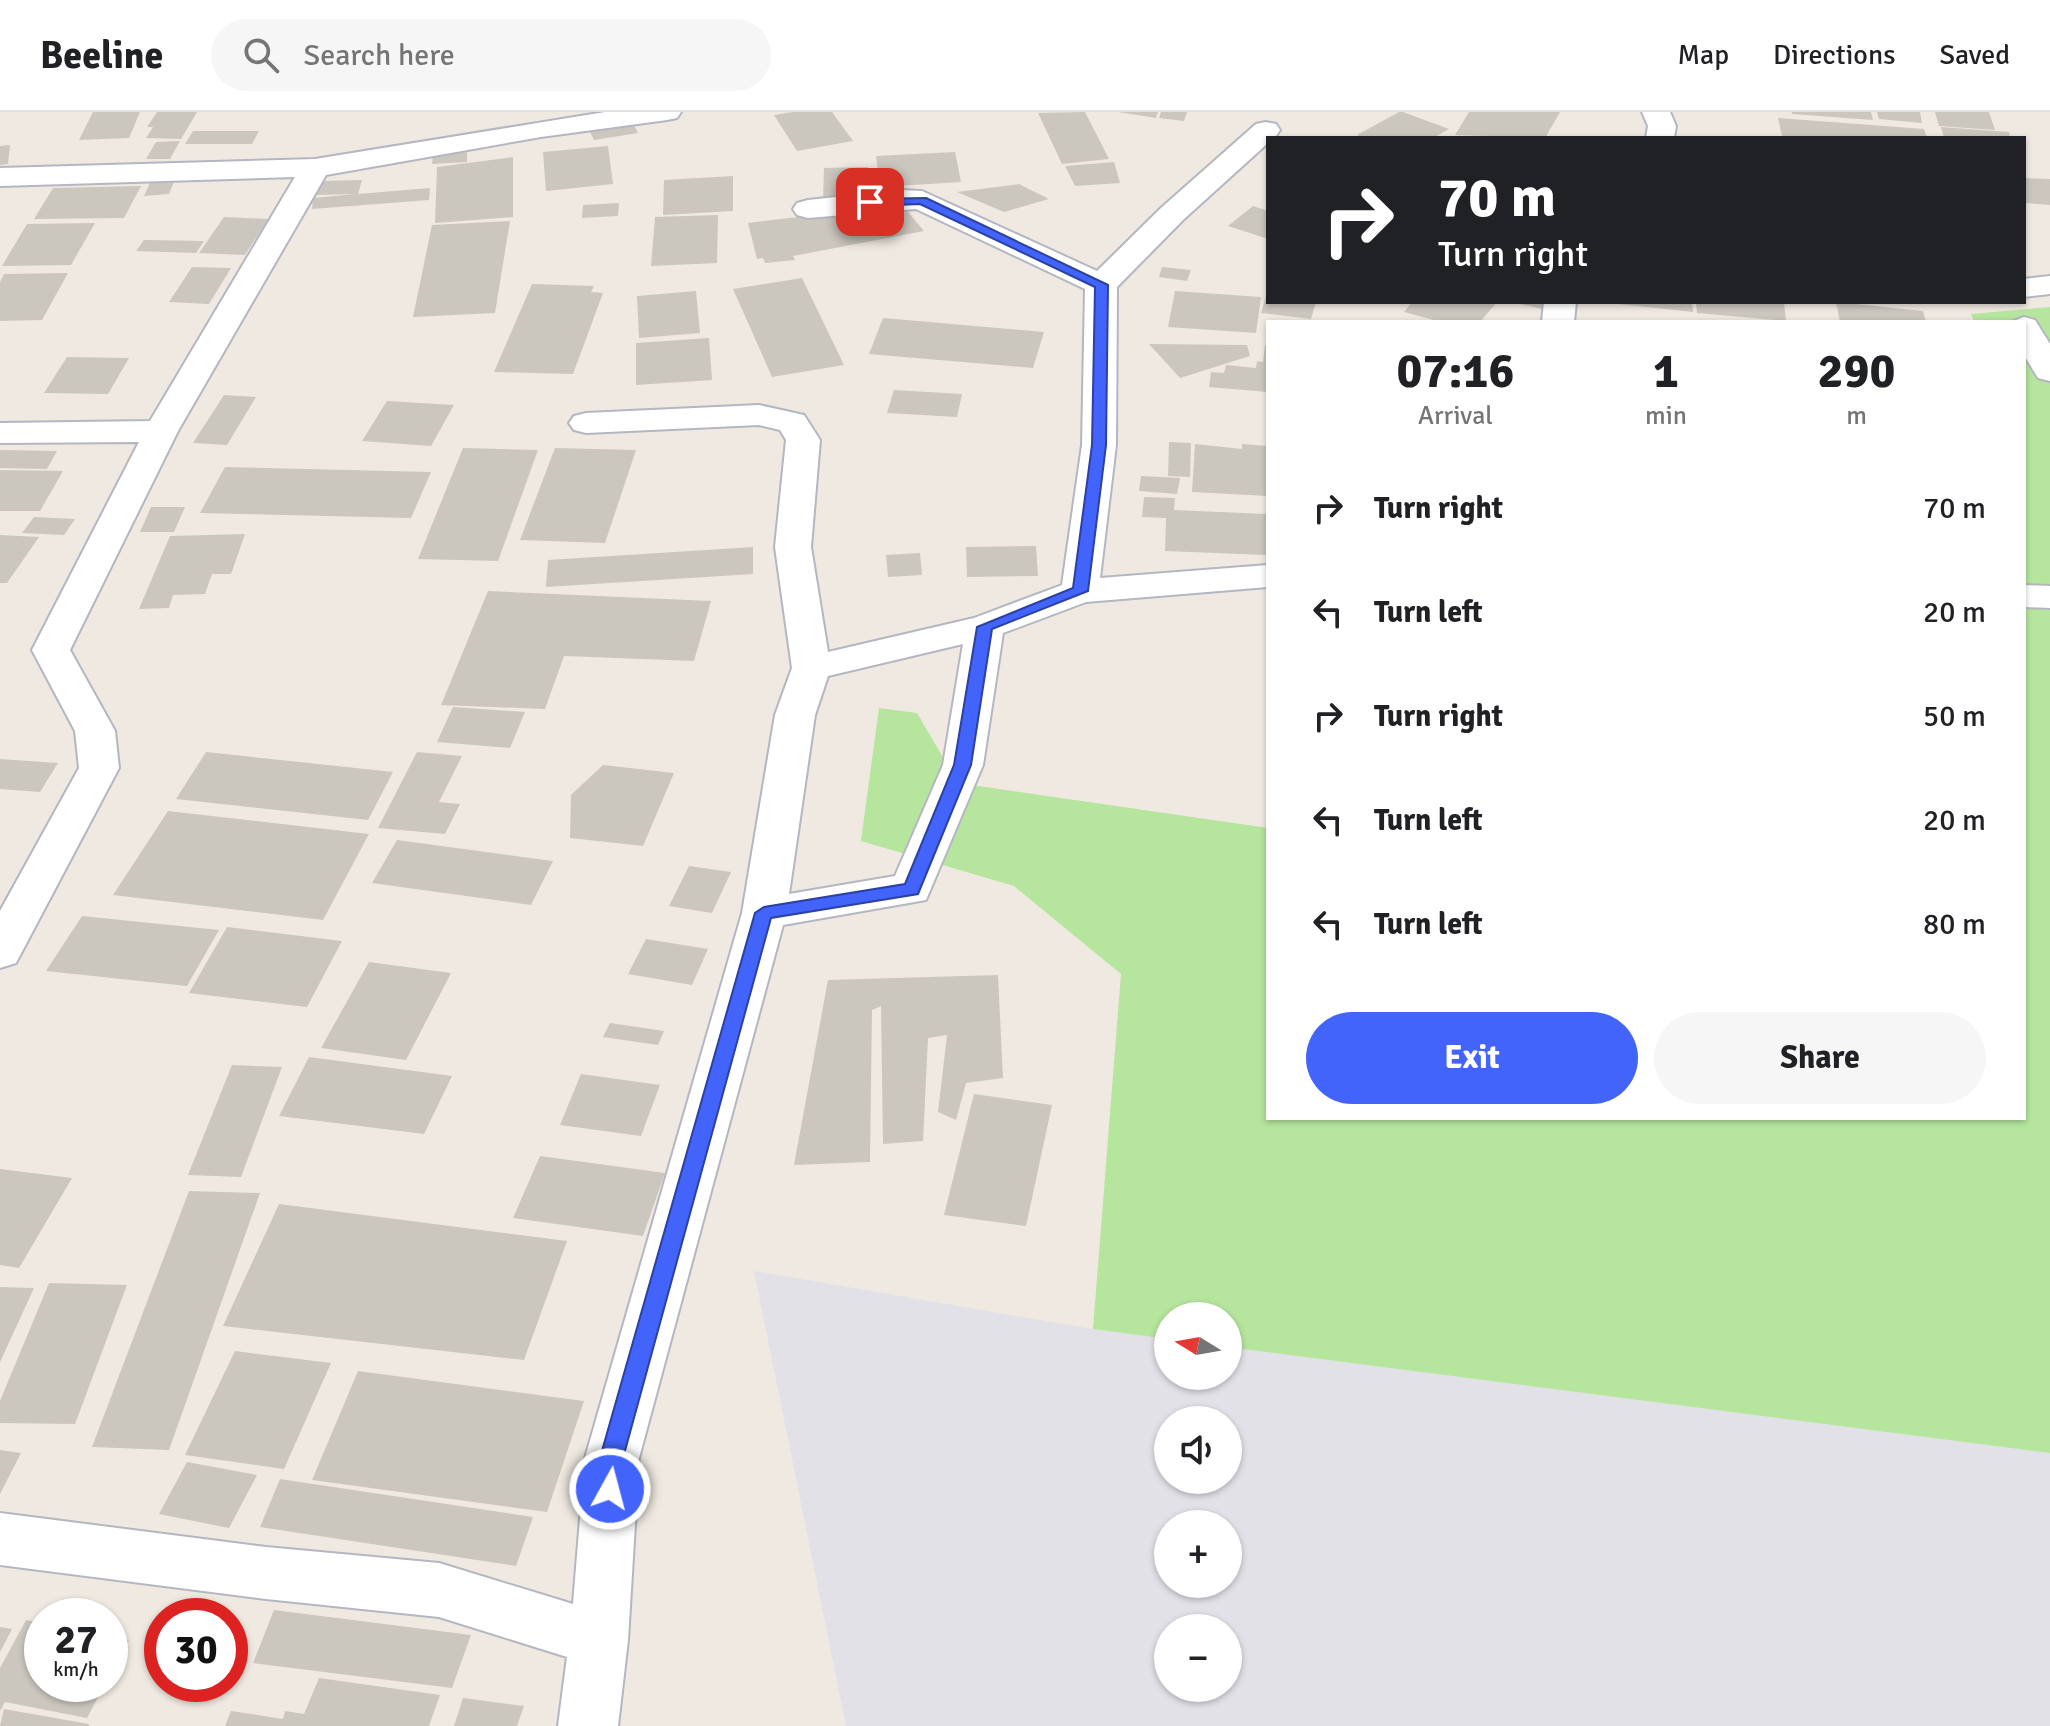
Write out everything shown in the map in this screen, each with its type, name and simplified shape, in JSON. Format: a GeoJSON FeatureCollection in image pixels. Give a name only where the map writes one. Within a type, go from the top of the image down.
{"type":"FeatureCollection","features":[{"type":"Feature","properties":{"kind":"street"},"geometry":{"type":"LineString","coordinates":[[0,177],[315,168],[538,120],[667,112]]}},
{"type":"Feature","properties":{"kind":"street"},"geometry":{"type":"LineString","coordinates":[[1656,112],[1662,126],[1660,136]]}},
{"type":"Feature","properties":{"kind":"street"},"geometry":{"type":"LineString","coordinates":[[1080,591],[1099,445],[1101,285],[1264,127]]}},
{"type":"Feature","properties":{"kind":"street"},"geometry":{"type":"LineString","coordinates":[[0,952],[99,768],[95,731],[51,650],[161,431],[315,168]]}},
{"type":"Feature","properties":{"kind":"street"},"geometry":{"type":"LineString","coordinates":[[808,209],[901,199],[922,200],[1101,285]]}},
{"type":"Feature","properties":{"kind":"street"},"geometry":{"type":"LineString","coordinates":[[2026,288],[2050,285]]}},
{"type":"Feature","properties":{"kind":"street"},"geometry":{"type":"LineString","coordinates":[[2026,331],[2050,371]]}},
{"type":"Feature","properties":{"kind":"street"},"geometry":{"type":"LineString","coordinates":[[586,423],[759,415],[792,422],[803,440],[793,547],[811,668],[795,715],[764,913],[612,1458],[599,1640],[588,1726]]}},
{"type":"Feature","properties":{"kind":"street"},"geometry":{"type":"LineString","coordinates":[[0,433],[161,431]]}},
{"type":"Feature","properties":{"kind":"street"},"geometry":{"type":"LineString","coordinates":[[811,668],[985,627],[1080,591],[1266,576]]}},
{"type":"Feature","properties":{"kind":"street"},"geometry":{"type":"LineString","coordinates":[[2026,596],[2050,597]]}},
{"type":"Feature","properties":{"kind":"street"},"geometry":{"type":"LineString","coordinates":[[764,913],[911,889],[963,765],[985,627]]}},
{"type":"Feature","properties":{"kind":"street"},"geometry":{"type":"LineString","coordinates":[[0,1539],[266,1573],[439,1590],[599,1640]]}},
{"type":"Feature","properties":{"kind":"shaded area"},"geometry":{"type":"Polygon","coordinates":[[[754,1271],[1154,1337],[1154,1390],[1242,1390],[1242,1349],[2050,1453],[2050,1726],[846,1726],[754,1271]]]}},
{"type":"Feature","properties":{"kind":"green space"},"geometry":{"type":"Polygon","coordinates":[[[2050,307],[2050,1453],[1242,1349],[1242,1302],[1154,1302],[1154,1337],[1093,1329],[1121,974],[1014,886],[861,841],[879,708],[917,713],[958,783],[1266,828],[1266,1120],[2026,1120],[2026,320],[1973,320],[1971,314],[2050,307]]]}},
{"type":"Feature","properties":{"kind":"building"},"geometry":{"type":"Polygon","coordinates":[[[93,112],[140,112],[129,138],[79,140],[93,112]]]}},
{"type":"Feature","properties":{"kind":"building"},"geometry":{"type":"Polygon","coordinates":[[[157,112],[197,112],[181,139],[146,138],[153,127],[147,127],[157,112]]]}},
{"type":"Feature","properties":{"kind":"building"},"geometry":{"type":"Polygon","coordinates":[[[832,112],[853,141],[797,151],[774,115],[832,112]]]}},
{"type":"Feature","properties":{"kind":"building"},"geometry":{"type":"Polygon","coordinates":[[[1085,112],[1109,159],[1062,164],[1038,113],[1085,112]]]}},
{"type":"Feature","properties":{"kind":"building"},"geometry":{"type":"Polygon","coordinates":[[[1118,112],[1158,112],[1156,118],[1118,112]]]}},
{"type":"Feature","properties":{"kind":"building"},"geometry":{"type":"Polygon","coordinates":[[[1161,112],[1187,112],[1184,121],[1159,118],[1161,112]]]}},
{"type":"Feature","properties":{"kind":"building"},"geometry":{"type":"Polygon","coordinates":[[[1399,112],[1449,129],[1437,136],[1357,135],[1399,112]]]}},
{"type":"Feature","properties":{"kind":"building"},"geometry":{"type":"Polygon","coordinates":[[[1469,112],[1560,112],[1546,136],[1455,135],[1469,112]]]}},
{"type":"Feature","properties":{"kind":"building"},"geometry":{"type":"Polygon","coordinates":[[[1871,112],[1873,120],[1792,114],[1871,112]]]}},
{"type":"Feature","properties":{"kind":"building"},"geometry":{"type":"Polygon","coordinates":[[[1877,112],[1920,112],[1922,123],[1879,119],[1877,112]]]}},
{"type":"Feature","properties":{"kind":"building"},"geometry":{"type":"Polygon","coordinates":[[[1935,112],[1989,112],[1995,130],[1939,126],[1935,112]]]}},
{"type":"Feature","properties":{"kind":"building"},"geometry":{"type":"Polygon","coordinates":[[[1778,118],[1924,129],[1926,136],[1782,136],[1778,118]]]}},
{"type":"Feature","properties":{"kind":"building"},"geometry":{"type":"Polygon","coordinates":[[[631,119],[638,133],[594,140],[587,126],[631,119]]]}},
{"type":"Feature","properties":{"kind":"building"},"geometry":{"type":"Polygon","coordinates":[[[1941,127],[2009,132],[2010,136],[1943,136],[1941,127]]]}},
{"type":"Feature","properties":{"kind":"building"},"geometry":{"type":"Polygon","coordinates":[[[193,131],[259,131],[252,144],[185,144],[193,131]]]}},
{"type":"Feature","properties":{"kind":"building"},"geometry":{"type":"Polygon","coordinates":[[[180,141],[170,159],[146,159],[156,142],[180,141]]]}},
{"type":"Feature","properties":{"kind":"building"},"geometry":{"type":"Polygon","coordinates":[[[10,145],[8,164],[0,165],[0,146],[10,145]]]}},
{"type":"Feature","properties":{"kind":"building"},"geometry":{"type":"Polygon","coordinates":[[[608,146],[613,184],[546,191],[543,152],[608,146]]]}},
{"type":"Feature","properties":{"kind":"building"},"geometry":{"type":"Polygon","coordinates":[[[467,152],[467,162],[432,164],[433,155],[467,152]]]}},
{"type":"Feature","properties":{"kind":"building"},"geometry":{"type":"Polygon","coordinates":[[[955,152],[961,182],[880,187],[876,156],[955,152]]]}},
{"type":"Feature","properties":{"kind":"building"},"geometry":{"type":"Polygon","coordinates":[[[513,157],[513,217],[435,223],[437,167],[513,157]]]}},
{"type":"Feature","properties":{"kind":"building"},"geometry":{"type":"Polygon","coordinates":[[[1114,162],[1120,183],[1075,186],[1065,166],[1114,162]]]}},
{"type":"Feature","properties":{"kind":"building"},"geometry":{"type":"Polygon","coordinates":[[[868,167],[868,199],[823,200],[824,168],[868,167]]]}},
{"type":"Feature","properties":{"kind":"building"},"geometry":{"type":"Polygon","coordinates":[[[733,176],[733,211],[663,215],[664,180],[733,176]]]}},
{"type":"Feature","properties":{"kind":"building"},"geometry":{"type":"Polygon","coordinates":[[[2026,178],[2050,179],[2050,205],[2026,203],[2026,178]]]}},
{"type":"Feature","properties":{"kind":"building"},"geometry":{"type":"Polygon","coordinates":[[[362,180],[358,194],[430,188],[429,200],[312,209],[313,198],[356,194],[316,195],[320,181],[362,180]]]}},
{"type":"Feature","properties":{"kind":"building"},"geometry":{"type":"Polygon","coordinates":[[[174,182],[169,194],[144,196],[150,183],[174,182]]]}},
{"type":"Feature","properties":{"kind":"building"},"geometry":{"type":"Polygon","coordinates":[[[1019,184],[1049,199],[1004,212],[957,192],[1019,184]]]}},
{"type":"Feature","properties":{"kind":"building"},"geometry":{"type":"Polygon","coordinates":[[[141,186],[124,218],[34,219],[53,188],[141,186]]]}},
{"type":"Feature","properties":{"kind":"building"},"geometry":{"type":"Polygon","coordinates":[[[619,203],[618,216],[582,218],[583,205],[619,203]]]}},
{"type":"Feature","properties":{"kind":"building"},"geometry":{"type":"Polygon","coordinates":[[[891,206],[901,213],[908,212],[924,231],[793,256],[795,260],[765,263],[763,258],[757,259],[748,223],[891,206]]]}},
{"type":"Feature","properties":{"kind":"building"},"geometry":{"type":"Polygon","coordinates":[[[1253,206],[1266,210],[1266,238],[1228,226],[1253,206]]]}},
{"type":"Feature","properties":{"kind":"building"},"geometry":{"type":"Polygon","coordinates":[[[718,215],[717,263],[651,266],[655,217],[718,215]]]}},
{"type":"Feature","properties":{"kind":"building"},"geometry":{"type":"Polygon","coordinates":[[[224,217],[268,219],[245,255],[199,253],[224,217]]]}},
{"type":"Feature","properties":{"kind":"building"},"geometry":{"type":"Polygon","coordinates":[[[510,221],[495,313],[413,317],[432,225],[510,221]]]}},
{"type":"Feature","properties":{"kind":"building"},"geometry":{"type":"Polygon","coordinates":[[[95,223],[71,265],[2,266],[27,224],[95,223]]]}},
{"type":"Feature","properties":{"kind":"building"},"geometry":{"type":"Polygon","coordinates":[[[144,240],[204,241],[196,253],[136,251],[144,240]]]}},
{"type":"Feature","properties":{"kind":"building"},"geometry":{"type":"Polygon","coordinates":[[[192,267],[231,268],[209,304],[169,302],[192,267]]]}},
{"type":"Feature","properties":{"kind":"building"},"geometry":{"type":"Polygon","coordinates":[[[1162,267],[1191,270],[1187,281],[1159,277],[1162,267]]]}},
{"type":"Feature","properties":{"kind":"building"},"geometry":{"type":"Polygon","coordinates":[[[68,273],[42,320],[0,321],[0,282],[4,274],[68,273]]]}},
{"type":"Feature","properties":{"kind":"building"},"geometry":{"type":"Polygon","coordinates":[[[802,278],[844,365],[772,377],[733,289],[802,278]]]}},
{"type":"Feature","properties":{"kind":"building"},"geometry":{"type":"Polygon","coordinates":[[[532,284],[594,286],[591,292],[603,293],[573,374],[494,372],[532,284]]]}},
{"type":"Feature","properties":{"kind":"building"},"geometry":{"type":"Polygon","coordinates":[[[696,291],[700,333],[639,338],[637,296],[696,291]]]}},
{"type":"Feature","properties":{"kind":"building"},"geometry":{"type":"Polygon","coordinates":[[[1175,291],[1261,297],[1256,333],[1168,327],[1175,291]]]}},
{"type":"Feature","properties":{"kind":"building"},"geometry":{"type":"Polygon","coordinates":[[[1266,296],[1266,304],[1315,304],[1311,319],[1261,313],[1266,296]]]}},
{"type":"Feature","properties":{"kind":"building"},"geometry":{"type":"Polygon","coordinates":[[[1410,304],[1495,304],[1482,320],[1434,320],[1404,312],[1410,304]]]}},
{"type":"Feature","properties":{"kind":"building"},"geometry":{"type":"Polygon","coordinates":[[[1520,304],[1553,304],[1550,311],[1520,304]]]}},
{"type":"Feature","properties":{"kind":"building"},"geometry":{"type":"Polygon","coordinates":[[[1619,304],[1692,304],[1693,312],[1619,304]]]}},
{"type":"Feature","properties":{"kind":"building"},"geometry":{"type":"Polygon","coordinates":[[[1696,304],[1784,304],[1786,320],[1775,320],[1697,313],[1696,304]]]}},
{"type":"Feature","properties":{"kind":"building"},"geometry":{"type":"Polygon","coordinates":[[[1836,304],[1923,311],[1925,320],[1840,320],[1836,304]]]}},
{"type":"Feature","properties":{"kind":"building"},"geometry":{"type":"Polygon","coordinates":[[[883,318],[1044,332],[1033,368],[869,354],[883,318]]]}},
{"type":"Feature","properties":{"kind":"building"},"geometry":{"type":"Polygon","coordinates":[[[709,338],[712,380],[636,385],[636,343],[709,338]]]}},
{"type":"Feature","properties":{"kind":"building"},"geometry":{"type":"Polygon","coordinates":[[[1149,344],[1247,345],[1250,356],[1180,378],[1149,344]]]}},
{"type":"Feature","properties":{"kind":"building"},"geometry":{"type":"Polygon","coordinates":[[[1265,345],[1266,392],[1209,387],[1211,372],[1224,373],[1226,365],[1256,368],[1257,361],[1263,362],[1265,345]]]}},
{"type":"Feature","properties":{"kind":"building"},"geometry":{"type":"Polygon","coordinates":[[[67,357],[129,358],[108,394],[44,393],[67,357]]]}},
{"type":"Feature","properties":{"kind":"building"},"geometry":{"type":"Polygon","coordinates":[[[894,390],[962,394],[957,417],[887,413],[894,390]]]}},
{"type":"Feature","properties":{"kind":"building"},"geometry":{"type":"Polygon","coordinates":[[[224,395],[256,397],[227,445],[193,443],[224,395]]]}},
{"type":"Feature","properties":{"kind":"building"},"geometry":{"type":"Polygon","coordinates":[[[387,401],[454,405],[431,446],[362,441],[387,401]]]}},
{"type":"Feature","properties":{"kind":"building"},"geometry":{"type":"Polygon","coordinates":[[[1169,442],[1191,443],[1190,477],[1168,476],[1169,442]]]}},
{"type":"Feature","properties":{"kind":"building"},"geometry":{"type":"Polygon","coordinates":[[[1195,444],[1242,449],[1242,444],[1266,446],[1266,496],[1192,492],[1195,444]]]}},
{"type":"Feature","properties":{"kind":"building"},"geometry":{"type":"Polygon","coordinates":[[[463,448],[538,450],[498,561],[418,559],[463,448]]]}},
{"type":"Feature","properties":{"kind":"building"},"geometry":{"type":"Polygon","coordinates":[[[555,448],[636,450],[605,543],[520,540],[555,448]]]}},
{"type":"Feature","properties":{"kind":"building"},"geometry":{"type":"Polygon","coordinates":[[[0,450],[57,451],[47,469],[0,468],[0,450]]]}},
{"type":"Feature","properties":{"kind":"building"},"geometry":{"type":"Polygon","coordinates":[[[225,467],[431,472],[411,518],[200,513],[225,467]]]}},
{"type":"Feature","properties":{"kind":"building"},"geometry":{"type":"Polygon","coordinates":[[[0,470],[63,471],[40,511],[0,511],[0,470]]]}},
{"type":"Feature","properties":{"kind":"building"},"geometry":{"type":"Polygon","coordinates":[[[1141,476],[1180,478],[1177,494],[1139,491],[1141,476]]]}},
{"type":"Feature","properties":{"kind":"building"},"geometry":{"type":"Polygon","coordinates":[[[1144,497],[1175,498],[1174,510],[1266,514],[1266,555],[1165,551],[1166,518],[1142,517],[1144,497]]]}},
{"type":"Feature","properties":{"kind":"building"},"geometry":{"type":"Polygon","coordinates":[[[151,507],[185,507],[174,532],[140,532],[151,507]]]}},
{"type":"Feature","properties":{"kind":"building"},"geometry":{"type":"Polygon","coordinates":[[[34,517],[75,519],[64,535],[22,533],[34,517]]]}},
{"type":"Feature","properties":{"kind":"building"},"geometry":{"type":"Polygon","coordinates":[[[245,534],[231,574],[212,574],[205,594],[173,595],[169,608],[139,609],[170,536],[245,534]]]}},
{"type":"Feature","properties":{"kind":"building"},"geometry":{"type":"Polygon","coordinates":[[[0,535],[39,537],[7,583],[0,583],[0,535]]]}},
{"type":"Feature","properties":{"kind":"building"},"geometry":{"type":"Polygon","coordinates":[[[1036,546],[1038,576],[967,577],[966,547],[1036,546]]]}},
{"type":"Feature","properties":{"kind":"building"},"geometry":{"type":"Polygon","coordinates":[[[753,547],[753,574],[546,587],[548,560],[753,547]]]}},
{"type":"Feature","properties":{"kind":"building"},"geometry":{"type":"Polygon","coordinates":[[[920,553],[922,575],[888,577],[886,555],[920,553]]]}},
{"type":"Feature","properties":{"kind":"building"},"geometry":{"type":"Polygon","coordinates":[[[488,591],[711,601],[694,661],[564,656],[545,709],[441,705],[488,591]]]}},
{"type":"Feature","properties":{"kind":"building"},"geometry":{"type":"Polygon","coordinates":[[[453,707],[525,712],[510,748],[437,742],[453,707]]]}},
{"type":"Feature","properties":{"kind":"building"},"geometry":{"type":"Polygon","coordinates":[[[206,752],[393,772],[368,820],[176,799],[206,752]]]}},
{"type":"Feature","properties":{"kind":"building"},"geometry":{"type":"Polygon","coordinates":[[[417,752],[462,756],[439,802],[460,804],[445,834],[378,828],[417,752]]]}},
{"type":"Feature","properties":{"kind":"building"},"geometry":{"type":"Polygon","coordinates":[[[0,759],[58,763],[40,792],[0,789],[0,759]]]}},
{"type":"Feature","properties":{"kind":"building"},"geometry":{"type":"Polygon","coordinates":[[[603,765],[674,773],[643,846],[570,838],[571,795],[603,765]]]}},
{"type":"Feature","properties":{"kind":"building"},"geometry":{"type":"Polygon","coordinates":[[[168,811],[369,834],[323,920],[113,895],[168,811]]]}},
{"type":"Feature","properties":{"kind":"building"},"geometry":{"type":"Polygon","coordinates":[[[397,840],[553,861],[531,905],[372,883],[397,840]]]}},
{"type":"Feature","properties":{"kind":"building"},"geometry":{"type":"Polygon","coordinates":[[[689,866],[731,872],[712,913],[669,906],[689,866]]]}},
{"type":"Feature","properties":{"kind":"building"},"geometry":{"type":"Polygon","coordinates":[[[82,916],[219,930],[187,986],[46,971],[82,916]]]}},
{"type":"Feature","properties":{"kind":"building"},"geometry":{"type":"Polygon","coordinates":[[[227,927],[342,941],[307,1007],[189,993],[227,927]]]}},
{"type":"Feature","properties":{"kind":"building"},"geometry":{"type":"Polygon","coordinates":[[[646,939],[708,949],[692,985],[628,974],[646,939]]]}},
{"type":"Feature","properties":{"kind":"building"},"geometry":{"type":"Polygon","coordinates":[[[369,962],[451,973],[406,1060],[321,1048],[369,962]]]}},
{"type":"Feature","properties":{"kind":"building"},"geometry":{"type":"Polygon","coordinates":[[[998,975],[1003,1078],[966,1083],[956,1120],[938,1112],[947,1035],[928,1038],[923,1141],[883,1144],[881,1006],[872,1010],[870,1162],[794,1165],[828,980],[998,975]]]}},
{"type":"Feature","properties":{"kind":"building"},"geometry":{"type":"Polygon","coordinates":[[[610,1023],[664,1031],[658,1045],[603,1037],[610,1023]]]}},
{"type":"Feature","properties":{"kind":"building"},"geometry":{"type":"Polygon","coordinates":[[[309,1057],[452,1076],[424,1134],[279,1116],[309,1057]]]}},
{"type":"Feature","properties":{"kind":"building"},"geometry":{"type":"Polygon","coordinates":[[[232,1065],[282,1067],[241,1177],[188,1175],[232,1065]]]}},
{"type":"Feature","properties":{"kind":"building"},"geometry":{"type":"Polygon","coordinates":[[[581,1074],[660,1085],[641,1136],[560,1125],[581,1074]]]}},
{"type":"Feature","properties":{"kind":"building"},"geometry":{"type":"Polygon","coordinates":[[[974,1094],[1052,1105],[1026,1226],[944,1215],[974,1094]]]}},
{"type":"Feature","properties":{"kind":"building"},"geometry":{"type":"Polygon","coordinates":[[[540,1156],[665,1173],[643,1236],[513,1218],[540,1156]]]}},
{"type":"Feature","properties":{"kind":"building"},"geometry":{"type":"Polygon","coordinates":[[[0,1169],[72,1178],[19,1268],[0,1265],[0,1169]]]}},
{"type":"Feature","properties":{"kind":"building"},"geometry":{"type":"Polygon","coordinates":[[[189,1191],[260,1193],[169,1450],[92,1447],[189,1191]]]}},
{"type":"Feature","properties":{"kind":"building"},"geometry":{"type":"Polygon","coordinates":[[[279,1204],[567,1241],[524,1360],[223,1326],[279,1204]]]}},
{"type":"Feature","properties":{"kind":"building"},"geometry":{"type":"Polygon","coordinates":[[[49,1283],[127,1285],[75,1424],[0,1423],[0,1401],[49,1283]]]}},
{"type":"Feature","properties":{"kind":"building"},"geometry":{"type":"Polygon","coordinates":[[[0,1287],[34,1288],[0,1362],[0,1287]]]}},
{"type":"Feature","properties":{"kind":"building"},"geometry":{"type":"Polygon","coordinates":[[[235,1351],[331,1363],[284,1469],[185,1455],[235,1351]]]}},
{"type":"Feature","properties":{"kind":"building"},"geometry":{"type":"Polygon","coordinates":[[[358,1371],[584,1401],[547,1512],[312,1480],[358,1371]]]}},
{"type":"Feature","properties":{"kind":"building"},"geometry":{"type":"Polygon","coordinates":[[[0,1450],[21,1453],[0,1494],[0,1450]]]}},
{"type":"Feature","properties":{"kind":"building"},"geometry":{"type":"Polygon","coordinates":[[[187,1462],[257,1475],[229,1528],[159,1514],[187,1462]]]}},
{"type":"Feature","properties":{"kind":"building"},"geometry":{"type":"Polygon","coordinates":[[[280,1479],[533,1517],[516,1566],[260,1527],[280,1479]]]}},
{"type":"Feature","properties":{"kind":"building"},"geometry":{"type":"Polygon","coordinates":[[[274,1610],[471,1635],[452,1688],[253,1663],[274,1610]]]}},
{"type":"Feature","properties":{"kind":"building"},"geometry":{"type":"Polygon","coordinates":[[[24,1624],[24,1702],[95,1702],[87,1718],[5,1702],[0,1711],[0,1668],[24,1624]]]}},
{"type":"Feature","properties":{"kind":"building"},"geometry":{"type":"Polygon","coordinates":[[[0,1627],[12,1629],[0,1652],[0,1627]]]}},
{"type":"Feature","properties":{"kind":"building"},"geometry":{"type":"Polygon","coordinates":[[[319,1678],[440,1695],[429,1726],[225,1726],[231,1711],[283,1719],[285,1711],[304,1714],[319,1678]]]}},
{"type":"Feature","properties":{"kind":"building"},"geometry":{"type":"Polygon","coordinates":[[[463,1698],[524,1706],[517,1726],[454,1726],[463,1698]]]}},
{"type":"Feature","properties":{"kind":"building"},"geometry":{"type":"Polygon","coordinates":[[[4,1709],[89,1724],[89,1726],[0,1726],[4,1709]]]}},
{"type":"Feature","properties":{"kind":"route"},"geometry":{"type":"LineString","coordinates":[[610,1489],[612,1458],[764,913],[911,889],[963,765],[985,627],[1080,591],[1099,445],[1101,285],[922,200],[870,202]]}}]}
